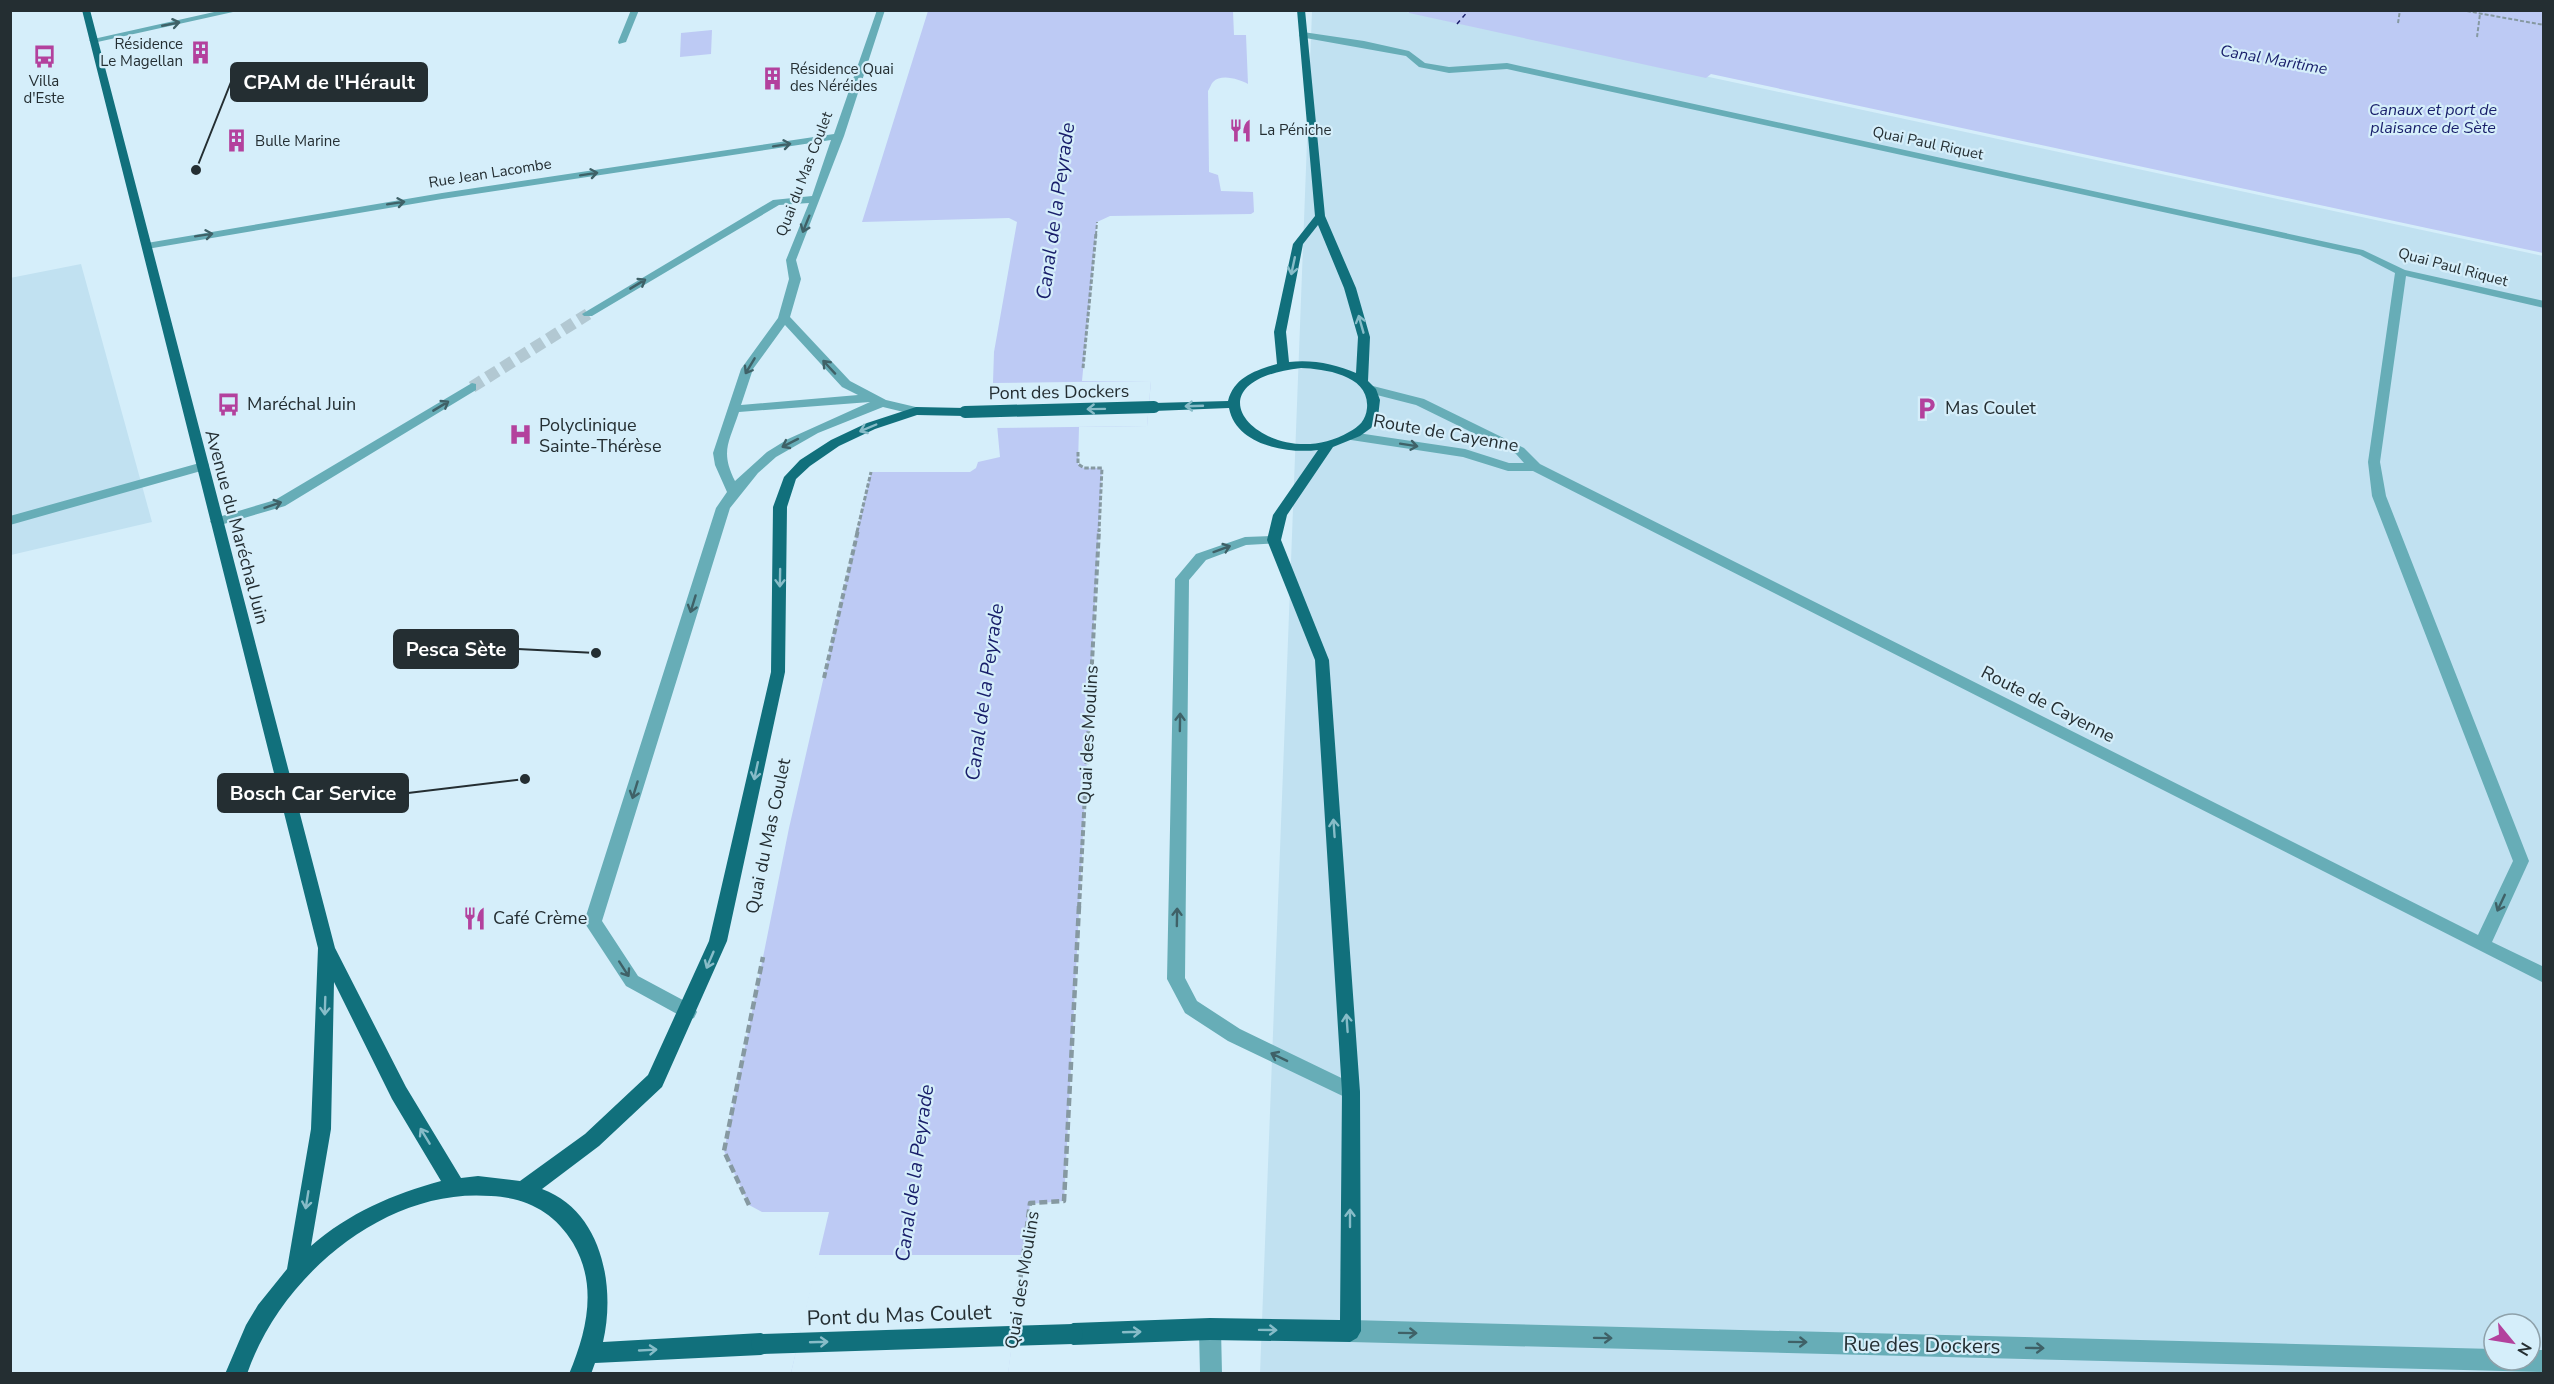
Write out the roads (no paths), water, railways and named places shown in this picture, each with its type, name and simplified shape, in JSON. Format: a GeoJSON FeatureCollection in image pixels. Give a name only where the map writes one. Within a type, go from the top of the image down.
{"type":"FeatureCollection","features":[{"type":"Feature","properties":{"kind":"main road","name":"Avenue du Maréchal Juin"},"geometry":{"type":"LineString","coordinates":[[86,10],[326,948]]}},
{"type":"Feature","properties":{"kind":"main road"},"geometry":{"type":"LineString","coordinates":[[1301,10],[1320,216],[1350,288],[1364,337],[1366,385],[1374,401],[1373,414],[1365,426],[1351,436],[1329,444],[1307,447],[1284,445],[1263,439],[1246,429],[1237,417],[1233,404],[1237,391],[1248,380],[1283,365],[1327,366],[1350,374],[1366,385]]}},
{"type":"Feature","properties":{"kind":"main road"},"geometry":{"type":"LineString","coordinates":[[1283,365],[1280,332],[1298,244],[1320,216]]}},
{"type":"Feature","properties":{"kind":"main road","name":"Pont des Dockers"},"geometry":{"type":"LineString","coordinates":[[965,412],[1233,404]]}},
{"type":"Feature","properties":{"kind":"main road","name":"Quai du Mas Coulet"},"geometry":{"type":"LineString","coordinates":[[524,1190],[592,1140],[655,1081],[718,941],[778,672],[780,507],[790,477],[805,463],[835,443],[871,426],[916,411],[965,412]]}},
{"type":"Feature","properties":{"kind":"main road"},"geometry":{"type":"LineString","coordinates":[[1210,1329],[1350,1331],[1351,1092],[1322,660],[1274,540],[1280,515],[1329,444]]}},
{"type":"Feature","properties":{"kind":"main road"},"geometry":{"type":"LineString","coordinates":[[326,948],[399,1093],[455,1186]]}},
{"type":"Feature","properties":{"kind":"main road"},"geometry":{"type":"LineString","coordinates":[[296,1274],[321,1129],[326,948]]}},
{"type":"Feature","properties":{"kind":"main road"},"geometry":{"type":"LineString","coordinates":[[236,1374],[240,1359],[262,1314],[296,1274],[345,1231],[400,1202],[455,1186],[490,1184],[524,1190],[556,1206],[581,1232],[595,1266],[599,1307],[590,1353],[580,1374]]}},
{"type":"Feature","properties":{"kind":"main road","name":"Pont du Mas Coulet"},"geometry":{"type":"LineString","coordinates":[[590,1353],[761,1344],[1210,1329]]}},
{"type":"Feature","properties":{"kind":"street"},"geometry":{"type":"LineString","coordinates":[[93,40],[238,10]]}},
{"type":"Feature","properties":{"kind":"street"},"geometry":{"type":"LineString","coordinates":[[622,42],[635,10]]}},
{"type":"Feature","properties":{"kind":"street","name":"Quai du Mas Coulet"},"geometry":{"type":"LineString","coordinates":[[733,490],[721,465],[719,453],[747,369],[784,318],[795,279],[791,260],[839,136],[882,10]]}},
{"type":"Feature","properties":{"kind":"street","name":"Quai Paul Riquet"},"geometry":{"type":"LineString","coordinates":[[1303,35],[1408,54],[1422,64],[1449,70],[1507,66],[2363,253],[2401,272],[2544,305]]}},
{"type":"Feature","properties":{"kind":"street","name":"Rue Jean Lacombe"},"geometry":{"type":"LineString","coordinates":[[147,246],[431,197],[839,136]]}},
{"type":"Feature","properties":{"kind":"street"},"geometry":{"type":"LineString","coordinates":[[588,314],[777,202],[816,199]]}},
{"type":"Feature","properties":{"kind":"street"},"geometry":{"type":"LineString","coordinates":[[2401,272],[2374,462],[2379,496],[2521,861],[2482,945]]}},
{"type":"Feature","properties":{"kind":"street","name":"Quai du Mas Coulet"},"geometry":{"type":"LineString","coordinates":[[784,318],[846,384],[877,401],[916,411]]}},
{"type":"Feature","properties":{"kind":"street","name":"Route de Cayenne"},"geometry":{"type":"LineString","coordinates":[[1366,385],[1420,402],[1520,451],[1535,467],[2544,976]]}},
{"type":"Feature","properties":{"kind":"street"},"geometry":{"type":"LineString","coordinates":[[217,522],[280,503],[472,387]]}},
{"type":"Feature","properties":{"kind":"street"},"geometry":{"type":"LineString","coordinates":[[734,409],[877,401]]}},
{"type":"Feature","properties":{"kind":"street"},"geometry":{"type":"LineString","coordinates":[[688,1012],[632,981],[593,922],[723,508],[733,490],[775,451],[877,401]]}},
{"type":"Feature","properties":{"kind":"street","name":"Route de Cayenne"},"geometry":{"type":"LineString","coordinates":[[1351,436],[1465,453],[1508,467],[1535,467]]}},
{"type":"Feature","properties":{"kind":"street"},"geometry":{"type":"LineString","coordinates":[[10,521],[203,466]]}},
{"type":"Feature","properties":{"kind":"street"},"geometry":{"type":"LineString","coordinates":[[1274,540],[1245,541],[1201,557],[1182,579],[1176,979],[1191,1007],[1233,1035],[1351,1092]]}},
{"type":"Feature","properties":{"kind":"street"},"geometry":{"type":"LineString","coordinates":[[1210,1329],[1211,1374]]}},
{"type":"Feature","properties":{"kind":"street","name":"Rue des Dockers"},"geometry":{"type":"LineString","coordinates":[[1350,1331],[2482,1360]]}},
{"type":"Feature","properties":{"kind":"water","name":"Canal de la Peyrade"},"geometry":{"type":"Polygon","coordinates":[[[928,11],[1233,11],[1234,35],[1246,35],[1248,84],[1231,78],[1221,78],[1213,82],[1208,91],[1209,172],[1218,175],[1221,191],[1253,192],[1254,212],[1251,214],[1110,216],[1097,222],[1082,381],[1151,381],[1147,426],[1079,427],[1078,464],[1084,468],[1102,468],[1064,1201],[1030,1204],[1008,1373],[791,1373],[829,1212],[762,1212],[749,1205],[724,1151],[789,828],[871,472],[970,472],[976,468],[978,462],[1000,457],[993,382],[994,352],[1017,222],[1009,218],[862,222],[928,11]]]}},
{"type":"Feature","properties":{"kind":"water","name":"Canaux et port de plaisance de Sète"},"geometry":{"type":"Polygon","coordinates":[[[1408,11],[2543,11],[2543,253],[1711,74],[1706,78],[1408,11]]]}},
{"type":"Feature","properties":{"kind":"water"},"geometry":{"type":"Polygon","coordinates":[[[712,30],[711,54],[680,57],[681,33],[712,30]]]}},
{"type":"Feature","properties":{"kind":"tunnel"},"geometry":{"type":"LineString","coordinates":[[472,387],[588,314]]}},
{"type":"Feature","properties":{"kind":"place","name":"Résidence Le Magellan"},"geometry":{"type":"Point","coordinates":[201,53]}},
{"type":"Feature","properties":{"kind":"place","name":"Villa d'Este"},"geometry":{"type":"Point","coordinates":[44,57]}},
{"type":"Feature","properties":{"kind":"place","name":"Résidence Quai des Néréides"},"geometry":{"type":"Point","coordinates":[772,78]}},
{"type":"Feature","properties":{"kind":"place","name":"La Péniche"},"geometry":{"type":"Point","coordinates":[1241,130]}},
{"type":"Feature","properties":{"kind":"place","name":"Bulle Marine"},"geometry":{"type":"Point","coordinates":[237,141]}},
{"type":"Feature","properties":{"kind":"place","name":"CPAM de l'Hérault"},"geometry":{"type":"Point","coordinates":[196,170]}},
{"type":"Feature","properties":{"kind":"place","name":"Maréchal Juin"},"geometry":{"type":"Point","coordinates":[229,404]}},
{"type":"Feature","properties":{"kind":"place","name":"Mas Coulet"},"geometry":{"type":"Point","coordinates":[1927,408]}},
{"type":"Feature","properties":{"kind":"place","name":"Polyclinique Sainte-Thérèse"},"geometry":{"type":"Point","coordinates":[521,435]}},
{"type":"Feature","properties":{"kind":"place","name":"Pesca Sète"},"geometry":{"type":"Point","coordinates":[596,653]}},
{"type":"Feature","properties":{"kind":"place","name":"Bosch Car Service"},"geometry":{"type":"Point","coordinates":[525,779]}},
{"type":"Feature","properties":{"kind":"place","name":"Café Crème"},"geometry":{"type":"Point","coordinates":[475,918]}},
{"type":"Feature","properties":{"kind":"water label","name":"Canal Maritime"},"geometry":{"type":"Point","coordinates":[2274,59]}}]}
